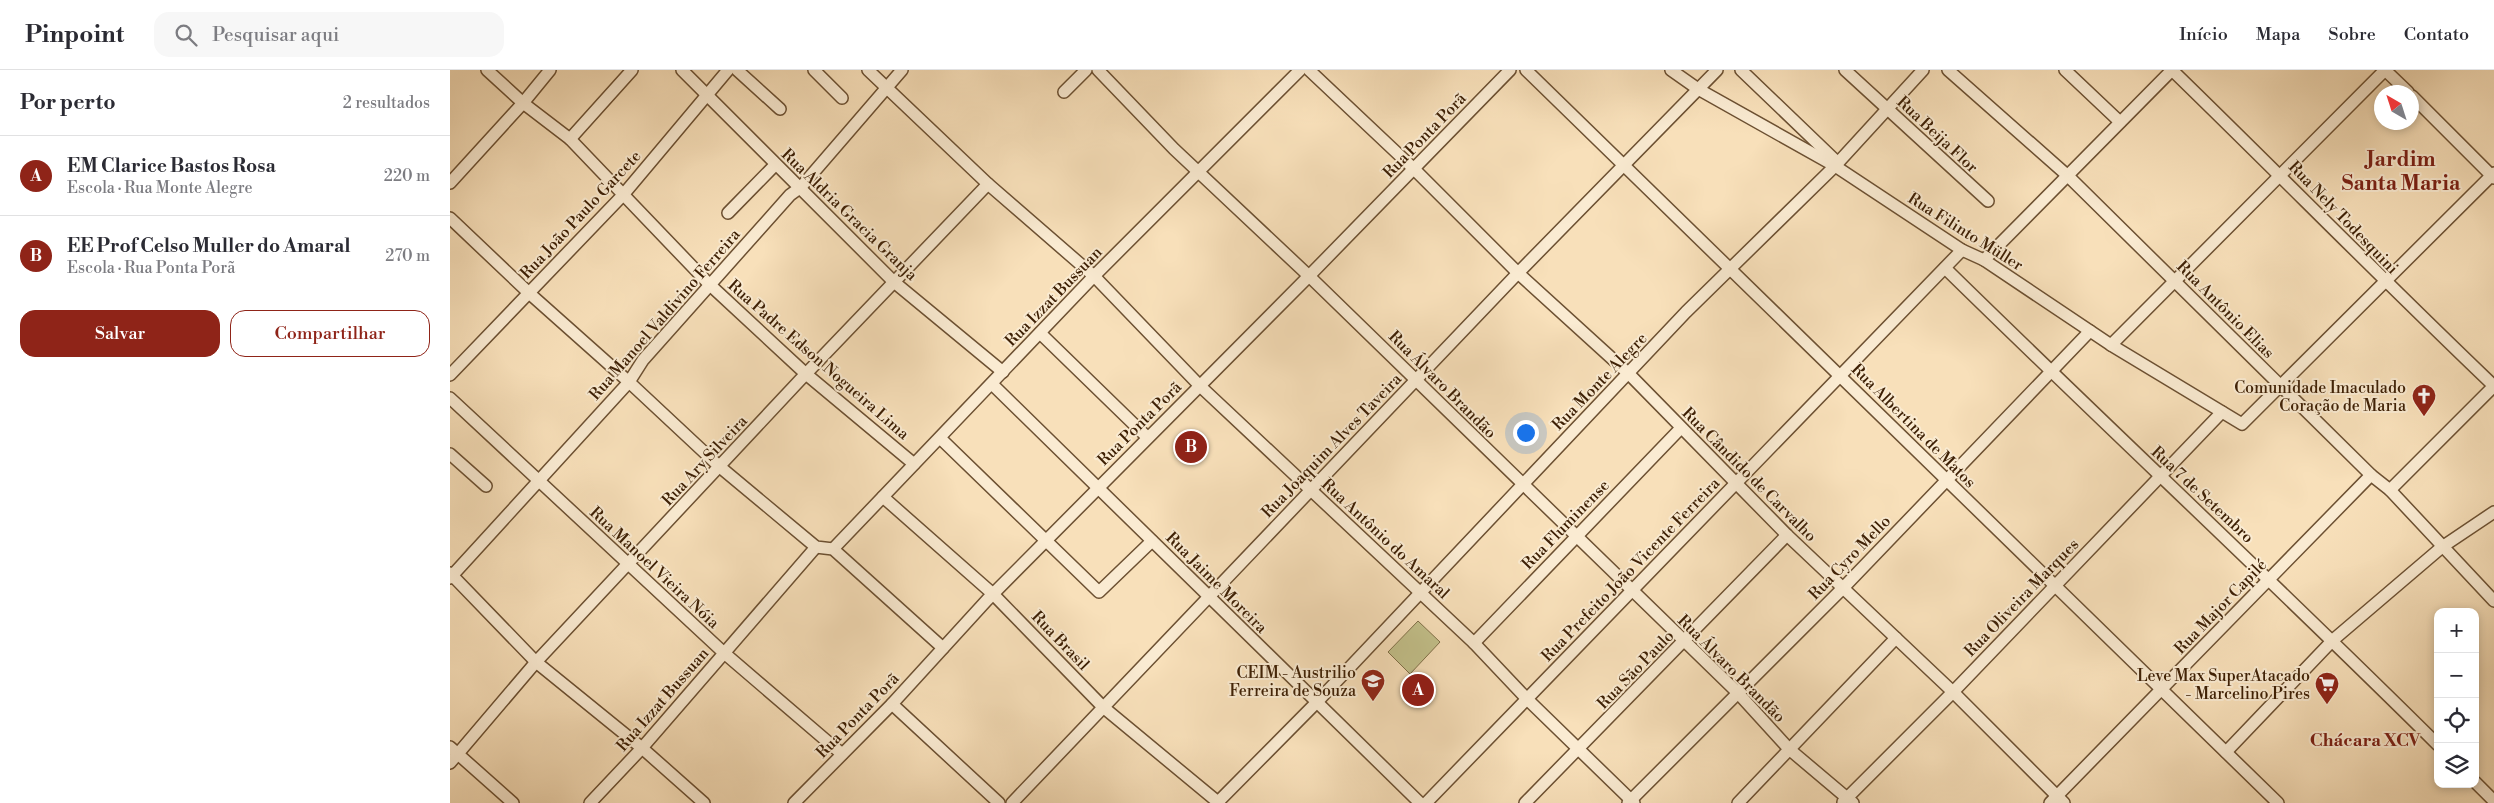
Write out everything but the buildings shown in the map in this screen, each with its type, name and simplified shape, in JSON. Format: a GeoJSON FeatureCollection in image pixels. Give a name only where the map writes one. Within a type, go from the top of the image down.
{"type":"FeatureCollection","features":[{"type":"Feature","properties":{"kind":"street","name":"Rua Padre Edson Nogueira Lima"},"geometry":{"type":"LineString","coordinates":[[487,70],[523,104],[570,139],[709,284],[806,374],[914,464]]}},
{"type":"Feature","properties":{"kind":"street"},"geometry":{"type":"LineString","coordinates":[[450,183],[523,104],[550,70]]}},
{"type":"Feature","properties":{"kind":"street"},"geometry":{"type":"LineString","coordinates":[[570,139],[632,70]]}},
{"type":"Feature","properties":{"kind":"street","name":"Rua Aldria Gracia Granja"},"geometry":{"type":"LineString","coordinates":[[682,70],[894,282],[1003,372]]}},
{"type":"Feature","properties":{"kind":"street","name":"Rua João Paulo Garcete"},"geometry":{"type":"LineString","coordinates":[[450,374],[623,194],[728,70]]}},
{"type":"Feature","properties":{"kind":"street"},"geometry":{"type":"LineString","coordinates":[[737,70],[780,109]]}},
{"type":"Feature","properties":{"kind":"street"},"geometry":{"type":"LineString","coordinates":[[814,70],[842,98]]}},
{"type":"Feature","properties":{"kind":"street","name":"Rua Antônio do Amaral"},"geometry":{"type":"LineString","coordinates":[[868,70],[988,184],[1094,276],[1200,386],[1474,643],[1527,699],[1631,802]]}},
{"type":"Feature","properties":{"kind":"street","name":"Rua Manoel Valdivino Ferreira"},"geometry":{"type":"LineString","coordinates":[[451,576],[629,382],[643,360],[709,284],[790,195],[801,187],[902,70]]}},
{"type":"Feature","properties":{"kind":"street"},"geometry":{"type":"LineString","coordinates":[[1064,92],[1086,70]]}},
{"type":"Feature","properties":{"kind":"street","name":"Rua Álvaro Brandão"},"geometry":{"type":"LineString","coordinates":[[1098,70],[1199,173],[1309,276],[1575,537],[1738,693],[1789,749],[1847,801]]}},
{"type":"Feature","properties":{"kind":"street","name":"Rua Izzat Bussuan"},"geometry":{"type":"LineString","coordinates":[[833,548],[1094,276],[1300,70]]}},
{"type":"Feature","properties":{"kind":"street","name":"Rua Cândido de Carvalho"},"geometry":{"type":"LineString","coordinates":[[1308,70],[1414,169],[1518,273],[1629,374],[1680,429],[1787,535],[1953,692],[2057,801]]}},
{"type":"Feature","properties":{"kind":"street","name":"Rua Ponta Porã"},"geometry":{"type":"LineString","coordinates":[[794,803],[892,704],[993,594],[1309,276],[1510,70]]}},
{"type":"Feature","properties":{"kind":"street","name":"Rua Albertina de Matos"},"geometry":{"type":"LineString","coordinates":[[1526,70],[2278,803]]}},
{"type":"Feature","properties":{"kind":"street","name":"Rua Filinto Müller"},"geometry":{"type":"LineString","coordinates":[[1671,70],[1698,89],[1836,164],[1962,250],[1984,260],[2111,346],[2242,424],[2280,384]]}},
{"type":"Feature","properties":{"kind":"street","name":"Rua Joaquim Alves Taveira"},"geometry":{"type":"LineString","coordinates":[[1012,803],[1518,273],[1717,70]]}},
{"type":"Feature","properties":{"kind":"street"},"geometry":{"type":"LineString","coordinates":[[1741,70],[1836,164]]}},
{"type":"Feature","properties":{"kind":"street","name":"Rua Beija Flor"},"geometry":{"type":"LineString","coordinates":[[1845,70],[1988,201]]}},
{"type":"Feature","properties":{"kind":"street","name":"Rua Monte Alegre"},"geometry":{"type":"LineString","coordinates":[[1218,803],[1316,703],[1730,269],[1836,164],[1923,70]]}},
{"type":"Feature","properties":{"kind":"street","name":"Rua Antônio Elias"},"geometry":{"type":"LineString","coordinates":[[1948,70],[2068,176],[2371,475],[2390,490],[2494,600]]}},
{"type":"Feature","properties":{"kind":"street"},"geometry":{"type":"LineString","coordinates":[[2065,70],[2120,122]]}},
{"type":"Feature","properties":{"kind":"street"},"geometry":{"type":"LineString","coordinates":[[1984,260],[2172,70]]}},
{"type":"Feature","properties":{"kind":"street","name":"Rua Nely Todesquini"},"geometry":{"type":"LineString","coordinates":[[2172,70],[2280,175],[2384,282],[2494,386]]}},
{"type":"Feature","properties":{"kind":"street"},"geometry":{"type":"LineString","coordinates":[[2111,346],[2385,70],[2401,85]]}},
{"type":"Feature","properties":{"kind":"street"},"geometry":{"type":"LineString","coordinates":[[2280,384],[2493,176],[2419,103]]}},
{"type":"Feature","properties":{"kind":"street"},"geometry":{"type":"LineString","coordinates":[[728,213],[775,165]]}},
{"type":"Feature","properties":{"kind":"street","name":"Rua Ary Silveira"},"geometry":{"type":"LineString","coordinates":[[453,755],[536,662],[806,374],[988,184]]}},
{"type":"Feature","properties":{"kind":"street"},"geometry":{"type":"LineString","coordinates":[[450,218],[529,293],[629,382],[720,467],[816,547],[833,548],[943,648]]}},
{"type":"Feature","properties":{"kind":"street","name":"Rua Prefeito João Vicente Ferreira"},"geometry":{"type":"LineString","coordinates":[[1426,803],[1735,482],[1962,250]]}},
{"type":"Feature","properties":{"kind":"street","name":"Rua 7 de Setembro"},"geometry":{"type":"LineString","coordinates":[[1945,268],[2159,476],[2333,640],[2436,743]]}},
{"type":"Feature","properties":{"kind":"street","name":"Rua Cyro Mello"},"geometry":{"type":"LineString","coordinates":[[1631,802],[1844,587],[2090,331]]}},
{"type":"Feature","properties":{"kind":"street"},"geometry":{"type":"LineString","coordinates":[[1040,333],[1147,437]]}},
{"type":"Feature","properties":{"kind":"street","name":"Rua Jaime Moreira"},"geometry":{"type":"LineString","coordinates":[[992,384],[1096,489],[1152,541],[1420,803]]}},
{"type":"Feature","properties":{"kind":"street"},"geometry":{"type":"LineString","coordinates":[[2390,490],[2494,386]]}},
{"type":"Feature","properties":{"kind":"street","name":"Rua Manoel Vieira Nóia"},"geometry":{"type":"LineString","coordinates":[[450,398],[537,481],[723,652],[842,754]]}},
{"type":"Feature","properties":{"kind":"street","name":"Rua Oliveira Marques"},"geometry":{"type":"LineString","coordinates":[[1847,801],[2222,412]]}},
{"type":"Feature","properties":{"kind":"street","name":"Rua Fluminense"},"geometry":{"type":"LineString","coordinates":[[1474,643],[1680,429]]}},
{"type":"Feature","properties":{"kind":"street"},"geometry":{"type":"LineString","coordinates":[[940,438],[1099,592],[1152,541]]}},
{"type":"Feature","properties":{"kind":"street"},"geometry":{"type":"LineString","coordinates":[[450,454],[486,486]]}},
{"type":"Feature","properties":{"kind":"street","name":"Rua Major Capilé"},"geometry":{"type":"LineString","coordinates":[[2057,801],[2268,579],[2371,475]]}},
{"type":"Feature","properties":{"kind":"street","name":"Rua Brasil"},"geometry":{"type":"LineString","coordinates":[[883,497],[993,594],[1103,706],[1218,803]]}},
{"type":"Feature","properties":{"kind":"street"},"geometry":{"type":"LineString","coordinates":[[2226,752],[2333,640],[2442,547],[2494,512]]}},
{"type":"Feature","properties":{"kind":"street","name":"Rua São Paulo"},"geometry":{"type":"LineString","coordinates":[[1525,803],[1787,535]]}},
{"type":"Feature","properties":{"kind":"street","name":"Rua Izzat Bussuan"},"geometry":{"type":"LineString","coordinates":[[590,803],[642,748],[723,652],[816,547]]}},
{"type":"Feature","properties":{"kind":"street"},"geometry":{"type":"LineString","coordinates":[[451,576],[536,662],[642,748],[704,803]]}},
{"type":"Feature","properties":{"kind":"street"},"geometry":{"type":"LineString","coordinates":[[1738,803],[1896,638]]}},
{"type":"Feature","properties":{"kind":"street"},"geometry":{"type":"LineString","coordinates":[[892,704],[998,803]]}},
{"type":"Feature","properties":{"kind":"street"},"geometry":{"type":"LineString","coordinates":[[453,755],[513,803]]}},
{"type":"Feature","properties":{"kind":"street"},"geometry":{"type":"LineString","coordinates":[[2479,786],[2494,801]]}},
{"type":"Feature","properties":{"kind":"shaded area"},"geometry":{"type":"Polygon","coordinates":[[[1418,621],[1440,642],[1410,674],[1388,652],[1418,621]]]}},
{"type":"Feature","properties":{"kind":"place","name":"Comunidade Imaculado Coração de Maria"},"geometry":{"type":"Point","coordinates":[2424,417]}},
{"type":"Feature","properties":{"kind":"place","name":"EE Prof Celso Muller do Amaral"},"geometry":{"type":"Point","coordinates":[1191,447]}},
{"type":"Feature","properties":{"kind":"place","name":"EM Clarice Bastos Rosa"},"geometry":{"type":"Point","coordinates":[1418,690]}},
{"type":"Feature","properties":{"kind":"place","name":"CEIM - Austrilio Ferreira de Souza"},"geometry":{"type":"Point","coordinates":[1373,702]}},
{"type":"Feature","properties":{"kind":"place","name":"Leve Max SuperAtacado - Marcelino Pires"},"geometry":{"type":"Point","coordinates":[2327,705]}},
{"type":"Feature","properties":{"kind":"district","name":"Jardim Santa Maria"},"geometry":{"type":"Point","coordinates":[2401,171]}},
{"type":"Feature","properties":{"kind":"district","name":"Chácara XCV"},"geometry":{"type":"Point","coordinates":[2365,740]}}]}
